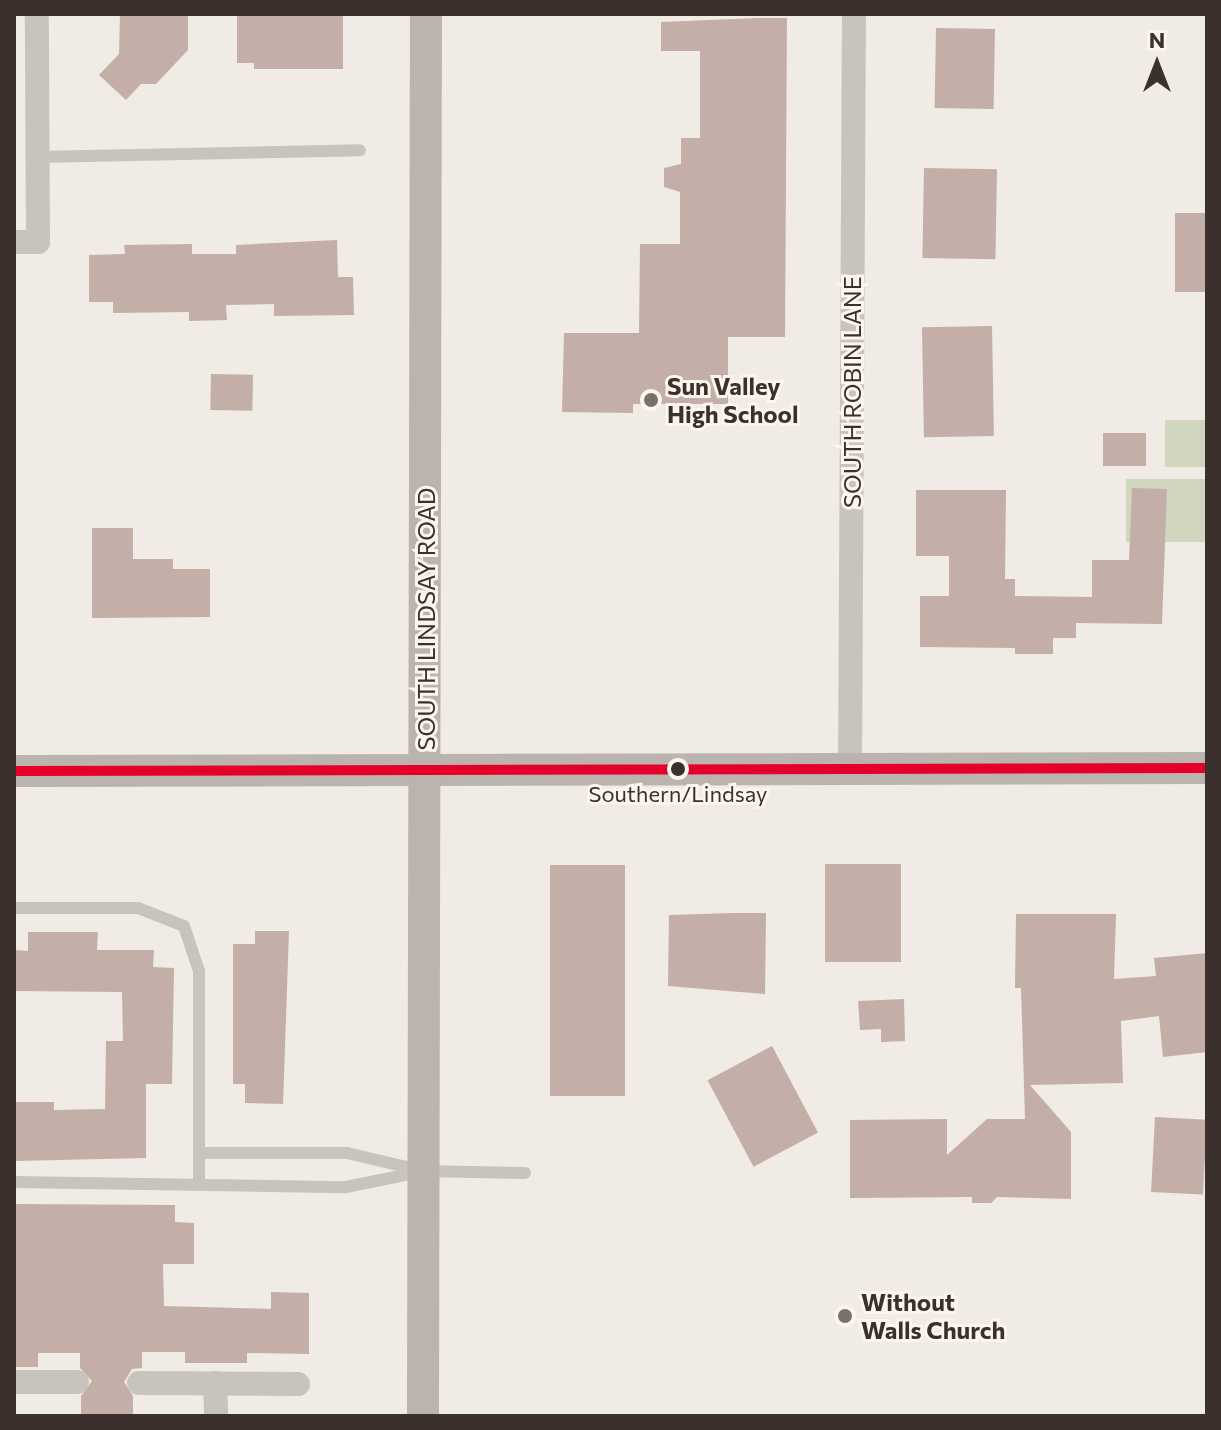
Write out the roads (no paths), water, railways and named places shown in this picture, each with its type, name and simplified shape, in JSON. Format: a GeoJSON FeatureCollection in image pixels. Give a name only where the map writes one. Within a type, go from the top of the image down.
{"type":"FeatureCollection","features":[{"type":"Feature","properties":{"kind":"main road","name":"SOUTH LINDSAY ROAD"},"geometry":{"type":"LineString","coordinates":[[423,1416],[426,14]]}},
{"type":"Feature","properties":{"kind":"main road"},"geometry":{"type":"LineString","coordinates":[[14,771],[1207,768]]}},
{"type":"Feature","properties":{"kind":"street"},"geometry":{"type":"LineString","coordinates":[[14,242],[38,242],[37,14]]}},
{"type":"Feature","properties":{"kind":"street","name":"SOUTH ROBIN LANE"},"geometry":{"type":"LineString","coordinates":[[850,771],[854,14]]}},
{"type":"Feature","properties":{"kind":"street"},"geometry":{"type":"LineString","coordinates":[[14,1382],[77,1382]]}},
{"type":"Feature","properties":{"kind":"street"},"geometry":{"type":"LineString","coordinates":[[139,1383],[298,1384]]}},
{"type":"Feature","properties":{"kind":"street"},"geometry":{"type":"LineString","coordinates":[[215,1383],[216,1416]]}},
{"type":"Feature","properties":{"kind":"lane"},"geometry":{"type":"LineString","coordinates":[[38,157],[360,150]]}},
{"type":"Feature","properties":{"kind":"lane"},"geometry":{"type":"LineString","coordinates":[[14,908],[138,908],[184,926],[199,971],[199,1183]]}},
{"type":"Feature","properties":{"kind":"lane"},"geometry":{"type":"LineString","coordinates":[[199,1153],[347,1153],[423,1171],[525,1173]]}},
{"type":"Feature","properties":{"kind":"lane"},"geometry":{"type":"LineString","coordinates":[[14,1182],[346,1187],[423,1171]]}},
{"type":"Feature","properties":{"kind":"place","name":"Sun Valley High School"},"geometry":{"type":"Point","coordinates":[651,400]}},
{"type":"Feature","properties":{"kind":"place","name":"Southern/Lindsay"},"geometry":{"type":"Point","coordinates":[678,769]}},
{"type":"Feature","properties":{"kind":"place","name":"Without Walls Church"},"geometry":{"type":"Point","coordinates":[845,1316]}}]}
